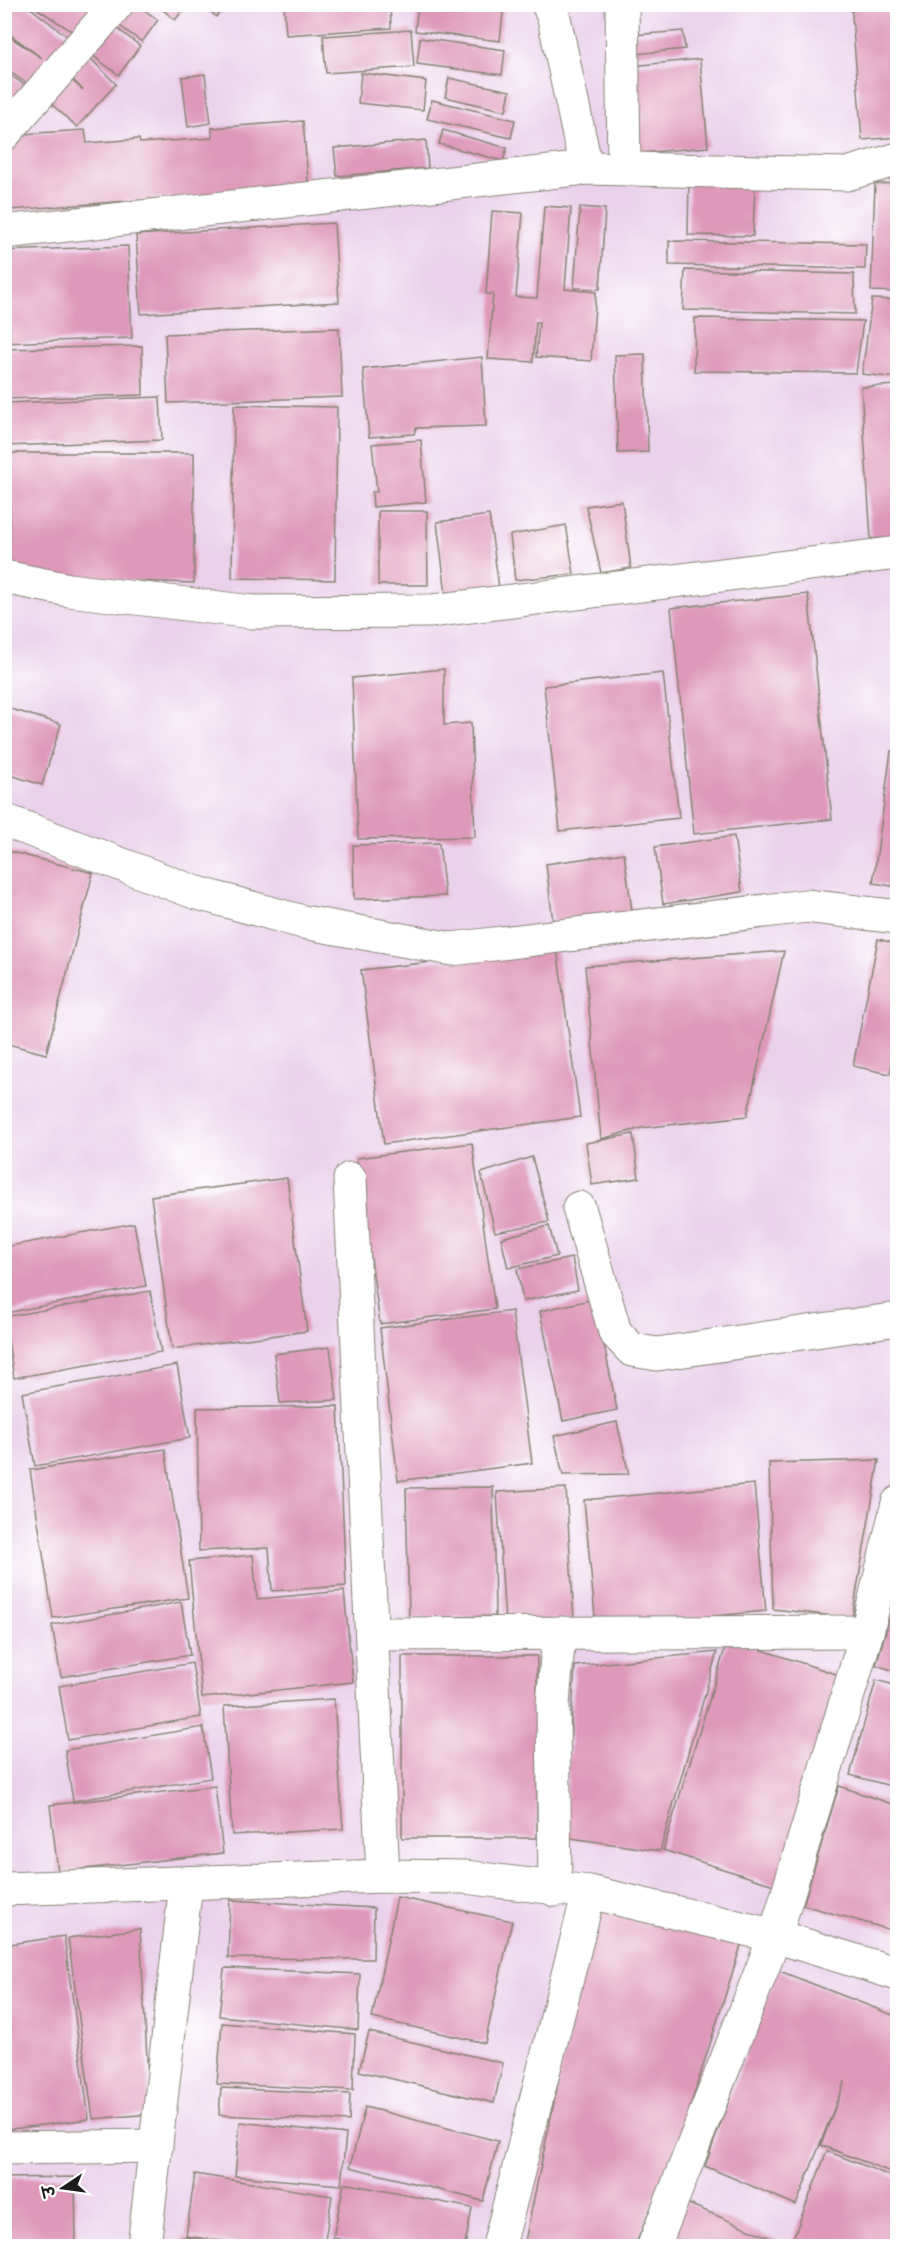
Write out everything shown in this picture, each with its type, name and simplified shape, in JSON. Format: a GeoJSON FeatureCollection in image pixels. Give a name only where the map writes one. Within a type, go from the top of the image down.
{"type":"FeatureCollection","features":[{"type":"Feature","properties":{"kind":"street"},"geometry":{"type":"LineString","coordinates":[[4,134],[117,4]]}},
{"type":"Feature","properties":{"kind":"street"},"geometry":{"type":"LineString","coordinates":[[548,4],[554,18],[586,168]]}},
{"type":"Feature","properties":{"kind":"street"},"geometry":{"type":"LineString","coordinates":[[622,4],[624,168]]}},
{"type":"Feature","properties":{"kind":"street"},"geometry":{"type":"LineString","coordinates":[[4,232],[586,168],[846,174],[897,159]]}},
{"type":"Feature","properties":{"kind":"street"},"geometry":{"type":"LineString","coordinates":[[4,577],[69,590],[252,612],[430,611],[897,553]]}},
{"type":"Feature","properties":{"kind":"street"},"geometry":{"type":"LineString","coordinates":[[4,820],[194,892],[303,922],[452,949],[806,906],[897,917]]}},
{"type":"Feature","properties":{"kind":"street"},"geometry":{"type":"LineString","coordinates":[[350,1179],[383,1876]]}},
{"type":"Feature","properties":{"kind":"street"},"geometry":{"type":"LineString","coordinates":[[579,1208],[615,1332],[632,1350],[657,1354],[897,1319]]}},
{"type":"Feature","properties":{"kind":"street"},"geometry":{"type":"LineString","coordinates":[[654,2247],[775,1936],[867,1632],[897,1503]]}},
{"type":"Feature","properties":{"kind":"street"},"geometry":{"type":"LineString","coordinates":[[372,1634],[867,1632]]}},
{"type":"Feature","properties":{"kind":"street"},"geometry":{"type":"LineString","coordinates":[[555,1890],[554,1704],[559,1634]]}},
{"type":"Feature","properties":{"kind":"street"},"geometry":{"type":"LineString","coordinates":[[4,1889],[383,1876],[465,1877],[555,1890],[589,1892],[775,1936],[897,1974]]}},
{"type":"Feature","properties":{"kind":"street"},"geometry":{"type":"LineString","coordinates":[[144,2247],[186,1884]]}},
{"type":"Feature","properties":{"kind":"street"},"geometry":{"type":"LineString","coordinates":[[499,2247],[589,1892]]}},
{"type":"Feature","properties":{"kind":"street"},"geometry":{"type":"LineString","coordinates":[[4,2148],[156,2146]]}},
{"type":"Feature","properties":{"kind":"shaded area"},"geometry":{"type":"Polygon","coordinates":[[[5,5],[897,5],[897,2246],[5,2246],[5,5]]]}},
{"type":"Feature","properties":{"kind":"building"},"geometry":{"type":"Polygon","coordinates":[[[4,4],[25,4],[68,37],[32,87],[4,68],[4,33],[42,58],[4,30],[4,4]]]}},
{"type":"Feature","properties":{"kind":"building"},"geometry":{"type":"Polygon","coordinates":[[[30,4],[88,4],[96,10],[79,36],[30,4]]]}},
{"type":"Feature","properties":{"kind":"building"},"geometry":{"type":"Polygon","coordinates":[[[130,4],[136,4],[158,20],[142,42],[117,24],[130,4]]]}},
{"type":"Feature","properties":{"kind":"building"},"geometry":{"type":"Polygon","coordinates":[[[156,4],[188,4],[175,20],[156,4]]]}},
{"type":"Feature","properties":{"kind":"building"},"geometry":{"type":"Polygon","coordinates":[[[203,4],[227,4],[216,17],[203,4]]]}},
{"type":"Feature","properties":{"kind":"building"},"geometry":{"type":"Polygon","coordinates":[[[284,4],[390,4],[391,28],[286,35],[284,4]]]}},
{"type":"Feature","properties":{"kind":"building"},"geometry":{"type":"Polygon","coordinates":[[[418,4],[504,4],[500,41],[415,31],[418,4]]]}},
{"type":"Feature","properties":{"kind":"building"},"geometry":{"type":"Polygon","coordinates":[[[851,4],[898,4],[898,137],[862,140],[851,4]]]}},
{"type":"Feature","properties":{"kind":"building"},"geometry":{"type":"Polygon","coordinates":[[[114,26],[140,46],[119,75],[92,55],[114,26]]]}},
{"type":"Feature","properties":{"kind":"building"},"geometry":{"type":"Polygon","coordinates":[[[411,30],[414,67],[326,73],[323,36],[411,30]]]}},
{"type":"Feature","properties":{"kind":"building"},"geometry":{"type":"Polygon","coordinates":[[[683,31],[685,49],[635,54],[633,35],[683,31]]]}},
{"type":"Feature","properties":{"kind":"building"},"geometry":{"type":"Polygon","coordinates":[[[420,38],[505,50],[502,75],[417,64],[420,38]]]}},
{"type":"Feature","properties":{"kind":"building"},"geometry":{"type":"Polygon","coordinates":[[[88,56],[116,84],[77,127],[47,100],[68,77],[83,90],[69,76],[88,56]]]}},
{"type":"Feature","properties":{"kind":"building"},"geometry":{"type":"Polygon","coordinates":[[[700,59],[708,147],[640,153],[632,66],[700,59]]]}},
{"type":"Feature","properties":{"kind":"building"},"geometry":{"type":"Polygon","coordinates":[[[4,71],[29,88],[4,119],[4,71]]]}},
{"type":"Feature","properties":{"kind":"building"},"geometry":{"type":"Polygon","coordinates":[[[361,73],[426,81],[423,110],[358,103],[361,73]]]}},
{"type":"Feature","properties":{"kind":"building"},"geometry":{"type":"Polygon","coordinates":[[[205,74],[211,123],[188,127],[182,77],[205,74]]]}},
{"type":"Feature","properties":{"kind":"building"},"geometry":{"type":"Polygon","coordinates":[[[449,78],[510,91],[506,111],[445,97],[449,78]]]}},
{"type":"Feature","properties":{"kind":"building"},"geometry":{"type":"Polygon","coordinates":[[[432,100],[515,120],[511,138],[427,119],[432,100]]]}},
{"type":"Feature","properties":{"kind":"building"},"geometry":{"type":"Polygon","coordinates":[[[303,121],[309,193],[181,197],[10,210],[5,135],[85,130],[87,143],[139,139],[140,143],[212,138],[212,128],[303,121]]]}},
{"type":"Feature","properties":{"kind":"building"},"geometry":{"type":"Polygon","coordinates":[[[443,130],[507,148],[503,161],[439,144],[443,130]]]}},
{"type":"Feature","properties":{"kind":"building"},"geometry":{"type":"Polygon","coordinates":[[[426,140],[428,168],[337,176],[334,148],[426,140]]]}},
{"type":"Feature","properties":{"kind":"building"},"geometry":{"type":"Polygon","coordinates":[[[689,181],[755,183],[753,236],[688,235],[689,181]]]}},
{"type":"Feature","properties":{"kind":"building"},"geometry":{"type":"Polygon","coordinates":[[[898,183],[898,292],[871,291],[875,184],[898,183]]]}},
{"type":"Feature","properties":{"kind":"building"},"geometry":{"type":"Polygon","coordinates":[[[544,206],[571,208],[565,289],[596,292],[591,361],[536,357],[539,322],[536,322],[533,362],[488,359],[493,294],[486,294],[492,211],[523,213],[516,297],[537,298],[544,206]]]}},
{"type":"Feature","properties":{"kind":"building"},"geometry":{"type":"Polygon","coordinates":[[[580,207],[605,209],[600,289],[574,288],[580,207]]]}},
{"type":"Feature","properties":{"kind":"building"},"geometry":{"type":"Polygon","coordinates":[[[334,223],[339,302],[141,314],[136,235],[334,223]]]}},
{"type":"Feature","properties":{"kind":"building"},"geometry":{"type":"Polygon","coordinates":[[[669,241],[866,244],[865,269],[669,265],[669,241]]]}},
{"type":"Feature","properties":{"kind":"building"},"geometry":{"type":"Polygon","coordinates":[[[128,246],[132,338],[4,343],[4,251],[128,246]]]}},
{"type":"Feature","properties":{"kind":"building"},"geometry":{"type":"Polygon","coordinates":[[[685,270],[854,274],[855,314],[683,310],[685,270]]]}},
{"type":"Feature","properties":{"kind":"building"},"geometry":{"type":"Polygon","coordinates":[[[872,299],[898,300],[898,378],[862,374],[872,299]]]}},
{"type":"Feature","properties":{"kind":"building"},"geometry":{"type":"Polygon","coordinates":[[[695,318],[863,321],[856,373],[694,371],[695,318]]]}},
{"type":"Feature","properties":{"kind":"building"},"geometry":{"type":"Polygon","coordinates":[[[339,328],[342,397],[168,403],[165,334],[339,328]]]}},
{"type":"Feature","properties":{"kind":"building"},"geometry":{"type":"Polygon","coordinates":[[[142,346],[143,395],[4,399],[4,349],[142,346]]]}},
{"type":"Feature","properties":{"kind":"building"},"geometry":{"type":"Polygon","coordinates":[[[645,354],[648,452],[618,453],[615,355],[645,354]]]}},
{"type":"Feature","properties":{"kind":"building"},"geometry":{"type":"Polygon","coordinates":[[[482,357],[486,426],[416,428],[414,434],[369,437],[363,369],[482,357]]]}},
{"type":"Feature","properties":{"kind":"building"},"geometry":{"type":"Polygon","coordinates":[[[898,385],[898,537],[871,539],[861,387],[898,385]]]}},
{"type":"Feature","properties":{"kind":"building"},"geometry":{"type":"Polygon","coordinates":[[[160,397],[162,440],[5,446],[5,403],[160,397]]]}},
{"type":"Feature","properties":{"kind":"building"},"geometry":{"type":"Polygon","coordinates":[[[234,405],[337,407],[335,580],[232,578],[234,405]]]}},
{"type":"Feature","properties":{"kind":"building"},"geometry":{"type":"Polygon","coordinates":[[[421,440],[426,502],[373,507],[372,492],[377,492],[372,444],[421,440]]]}},
{"type":"Feature","properties":{"kind":"building"},"geometry":{"type":"Polygon","coordinates":[[[10,453],[194,453],[194,583],[10,577],[10,453]]]}},
{"type":"Feature","properties":{"kind":"building"},"geometry":{"type":"Polygon","coordinates":[[[622,501],[631,568],[601,573],[586,506],[622,501]]]}},
{"type":"Feature","properties":{"kind":"building"},"geometry":{"type":"Polygon","coordinates":[[[378,511],[427,511],[428,585],[378,585],[378,511]]]}},
{"type":"Feature","properties":{"kind":"building"},"geometry":{"type":"Polygon","coordinates":[[[489,515],[499,588],[446,594],[437,522],[489,515]]]}},
{"type":"Feature","properties":{"kind":"building"},"geometry":{"type":"Polygon","coordinates":[[[566,525],[574,574],[515,580],[510,535],[566,525]]]}},
{"type":"Feature","properties":{"kind":"building"},"geometry":{"type":"Polygon","coordinates":[[[808,594],[832,819],[694,834],[671,608],[808,594]]]}},
{"type":"Feature","properties":{"kind":"building"},"geometry":{"type":"Polygon","coordinates":[[[444,669],[444,725],[471,723],[475,837],[358,839],[352,678],[444,669]]]}},
{"type":"Feature","properties":{"kind":"building"},"geometry":{"type":"Polygon","coordinates":[[[663,673],[679,818],[560,831],[544,686],[663,673]]]}},
{"type":"Feature","properties":{"kind":"building"},"geometry":{"type":"Polygon","coordinates":[[[4,707],[61,724],[42,785],[4,773],[4,707]]]}},
{"type":"Feature","properties":{"kind":"building"},"geometry":{"type":"Polygon","coordinates":[[[891,751],[898,752],[898,887],[873,883],[891,751]]]}},
{"type":"Feature","properties":{"kind":"building"},"geometry":{"type":"Polygon","coordinates":[[[734,836],[742,892],[663,904],[655,847],[734,836]]]}},
{"type":"Feature","properties":{"kind":"building"},"geometry":{"type":"Polygon","coordinates":[[[439,843],[445,896],[354,899],[353,845],[439,843]]]}},
{"type":"Feature","properties":{"kind":"building"},"geometry":{"type":"Polygon","coordinates":[[[4,850],[93,873],[46,1054],[4,1043],[4,850]]]}},
{"type":"Feature","properties":{"kind":"building"},"geometry":{"type":"Polygon","coordinates":[[[624,853],[632,911],[553,922],[546,864],[624,853]]]}},
{"type":"Feature","properties":{"kind":"building"},"geometry":{"type":"Polygon","coordinates":[[[878,939],[898,944],[898,1036],[890,1074],[853,1066],[878,939]]]}},
{"type":"Feature","properties":{"kind":"building"},"geometry":{"type":"Polygon","coordinates":[[[557,948],[580,1117],[384,1144],[361,970],[557,948]]]}},
{"type":"Feature","properties":{"kind":"building"},"geometry":{"type":"Polygon","coordinates":[[[784,951],[747,1116],[642,1128],[601,1139],[585,966],[784,951]]]}},
{"type":"Feature","properties":{"kind":"building"},"geometry":{"type":"Polygon","coordinates":[[[633,1134],[639,1178],[592,1185],[586,1143],[633,1134]]]}},
{"type":"Feature","properties":{"kind":"building"},"geometry":{"type":"Polygon","coordinates":[[[472,1143],[495,1309],[380,1324],[357,1158],[472,1143]]]}},
{"type":"Feature","properties":{"kind":"building"},"geometry":{"type":"Polygon","coordinates":[[[532,1157],[549,1222],[495,1232],[481,1173],[532,1157]]]}},
{"type":"Feature","properties":{"kind":"building"},"geometry":{"type":"Polygon","coordinates":[[[287,1178],[307,1331],[172,1349],[151,1196],[287,1178]]]}},
{"type":"Feature","properties":{"kind":"building"},"geometry":{"type":"Polygon","coordinates":[[[134,1223],[146,1286],[11,1312],[4,1281],[4,1247],[134,1223]]]}},
{"type":"Feature","properties":{"kind":"building"},"geometry":{"type":"Polygon","coordinates":[[[549,1226],[557,1256],[508,1268],[501,1238],[549,1226]]]}},
{"type":"Feature","properties":{"kind":"building"},"geometry":{"type":"Polygon","coordinates":[[[572,1258],[578,1290],[523,1301],[517,1269],[572,1258]]]}},
{"type":"Feature","properties":{"kind":"building"},"geometry":{"type":"Polygon","coordinates":[[[150,1291],[161,1352],[14,1378],[4,1317],[150,1291]]]}},
{"type":"Feature","properties":{"kind":"building"},"geometry":{"type":"Polygon","coordinates":[[[595,1299],[617,1410],[563,1421],[540,1311],[595,1299]]]}},
{"type":"Feature","properties":{"kind":"building"},"geometry":{"type":"Polygon","coordinates":[[[512,1311],[532,1463],[398,1481],[380,1328],[512,1311]]]}},
{"type":"Feature","properties":{"kind":"building"},"geometry":{"type":"Polygon","coordinates":[[[330,1347],[337,1400],[280,1403],[274,1354],[330,1347]]]}},
{"type":"Feature","properties":{"kind":"building"},"geometry":{"type":"Polygon","coordinates":[[[177,1365],[190,1438],[35,1466],[22,1393],[177,1365]]]}},
{"type":"Feature","properties":{"kind":"building"},"geometry":{"type":"Polygon","coordinates":[[[338,1406],[346,1586],[272,1591],[269,1548],[199,1551],[197,1408],[338,1406]]]}},
{"type":"Feature","properties":{"kind":"building"},"geometry":{"type":"Polygon","coordinates":[[[617,1422],[629,1474],[563,1475],[554,1436],[617,1422]]]}},
{"type":"Feature","properties":{"kind":"building"},"geometry":{"type":"Polygon","coordinates":[[[165,1449],[188,1598],[53,1618],[30,1470],[165,1449]]]}},
{"type":"Feature","properties":{"kind":"building"},"geometry":{"type":"Polygon","coordinates":[[[879,1460],[852,1618],[773,1609],[769,1463],[879,1460]]]}},
{"type":"Feature","properties":{"kind":"building"},"geometry":{"type":"Polygon","coordinates":[[[754,1484],[766,1611],[596,1627],[584,1500],[754,1484]]]}},
{"type":"Feature","properties":{"kind":"building"},"geometry":{"type":"Polygon","coordinates":[[[493,1487],[495,1616],[409,1618],[406,1488],[493,1487]]]}},
{"type":"Feature","properties":{"kind":"building"},"geometry":{"type":"Polygon","coordinates":[[[566,1488],[574,1619],[505,1623],[497,1492],[566,1488]]]}},
{"type":"Feature","properties":{"kind":"building"},"geometry":{"type":"Polygon","coordinates":[[[253,1555],[257,1599],[344,1591],[353,1682],[202,1698],[189,1561],[253,1555]]]}},
{"type":"Feature","properties":{"kind":"building"},"geometry":{"type":"Polygon","coordinates":[[[898,1590],[898,1672],[876,1665],[898,1590]]]}},
{"type":"Feature","properties":{"kind":"building"},"geometry":{"type":"Polygon","coordinates":[[[181,1602],[190,1655],[61,1677],[52,1625],[181,1602]]]}},
{"type":"Feature","properties":{"kind":"building"},"geometry":{"type":"Polygon","coordinates":[[[728,1639],[842,1676],[777,1886],[663,1850],[728,1639]]]}},
{"type":"Feature","properties":{"kind":"building"},"geometry":{"type":"Polygon","coordinates":[[[717,1652],[660,1851],[564,1837],[575,1666],[717,1652]]]}},
{"type":"Feature","properties":{"kind":"building"},"geometry":{"type":"Polygon","coordinates":[[[402,1656],[537,1656],[537,1838],[402,1838],[402,1656]]]}},
{"type":"Feature","properties":{"kind":"building"},"geometry":{"type":"Polygon","coordinates":[[[192,1663],[201,1717],[68,1740],[59,1686],[192,1663]]]}},
{"type":"Feature","properties":{"kind":"building"},"geometry":{"type":"Polygon","coordinates":[[[876,1680],[898,1686],[898,1788],[850,1775],[876,1680]]]}},
{"type":"Feature","properties":{"kind":"building"},"geometry":{"type":"Polygon","coordinates":[[[334,1699],[343,1829],[232,1835],[224,1706],[334,1699]]]}},
{"type":"Feature","properties":{"kind":"building"},"geometry":{"type":"Polygon","coordinates":[[[203,1727],[211,1778],[73,1801],[65,1750],[203,1727]]]}},
{"type":"Feature","properties":{"kind":"building"},"geometry":{"type":"Polygon","coordinates":[[[215,1786],[223,1853],[58,1872],[50,1805],[215,1786]]]}},
{"type":"Feature","properties":{"kind":"building"},"geometry":{"type":"Polygon","coordinates":[[[839,1786],[898,1806],[898,1932],[803,1905],[839,1786]]]}},
{"type":"Feature","properties":{"kind":"building"},"geometry":{"type":"Polygon","coordinates":[[[397,1897],[512,1921],[485,2043],[372,2018],[397,1897]]]}},
{"type":"Feature","properties":{"kind":"building"},"geometry":{"type":"Polygon","coordinates":[[[230,1900],[374,1908],[373,1959],[228,1958],[230,1900]]]}},
{"type":"Feature","properties":{"kind":"building"},"geometry":{"type":"Polygon","coordinates":[[[594,1910],[742,1942],[681,2136],[635,2246],[524,2246],[594,1910]]]}},
{"type":"Feature","properties":{"kind":"building"},"geometry":{"type":"Polygon","coordinates":[[[140,1929],[150,2114],[93,2119],[68,1938],[140,1929]]]}},
{"type":"Feature","properties":{"kind":"building"},"geometry":{"type":"Polygon","coordinates":[[[64,1936],[89,2119],[4,2130],[4,1945],[64,1936]]]}},
{"type":"Feature","properties":{"kind":"building"},"geometry":{"type":"Polygon","coordinates":[[[224,1969],[360,1974],[358,2030],[219,2016],[224,1969]]]}},
{"type":"Feature","properties":{"kind":"building"},"geometry":{"type":"Polygon","coordinates":[[[777,1970],[898,2017],[898,2175],[821,2145],[845,2081],[796,2205],[705,2166],[777,1970]]]}},
{"type":"Feature","properties":{"kind":"building"},"geometry":{"type":"Polygon","coordinates":[[[222,2023],[355,2034],[353,2090],[217,2084],[222,2023]]]}},
{"type":"Feature","properties":{"kind":"building"},"geometry":{"type":"Polygon","coordinates":[[[369,2032],[503,2063],[494,2103],[359,2071],[369,2032]]]}},
{"type":"Feature","properties":{"kind":"building"},"geometry":{"type":"Polygon","coordinates":[[[221,2088],[350,2094],[349,2121],[219,2115],[221,2088]]]}},
{"type":"Feature","properties":{"kind":"building"},"geometry":{"type":"Polygon","coordinates":[[[365,2107],[498,2141],[483,2201],[350,2167],[365,2107]]]}},
{"type":"Feature","properties":{"kind":"building"},"geometry":{"type":"Polygon","coordinates":[[[240,2122],[346,2134],[341,2185],[235,2176],[240,2122]]]}},
{"type":"Feature","properties":{"kind":"building"},"geometry":{"type":"Polygon","coordinates":[[[827,2151],[898,2179],[898,2246],[807,2246],[792,2241],[827,2151]]]}},
{"type":"Feature","properties":{"kind":"building"},"geometry":{"type":"Polygon","coordinates":[[[195,2174],[332,2196],[324,2246],[253,2246],[186,2236],[195,2174]]]}},
{"type":"Feature","properties":{"kind":"building"},"geometry":{"type":"Polygon","coordinates":[[[75,2177],[76,2242],[4,2243],[4,2178],[75,2177]]]}},
{"type":"Feature","properties":{"kind":"building"},"geometry":{"type":"Polygon","coordinates":[[[344,2183],[472,2208],[465,2246],[374,2246],[333,2238],[344,2183]]]}},
{"type":"Feature","properties":{"kind":"building"},"geometry":{"type":"Polygon","coordinates":[[[684,2202],[780,2242],[778,2246],[667,2246],[684,2202]]]}},
{"type":"Feature","properties":{"kind":"building"},"geometry":{"type":"Polygon","coordinates":[[[183,2237],[230,2245],[230,2246],[182,2246],[183,2237]]]}}]}
